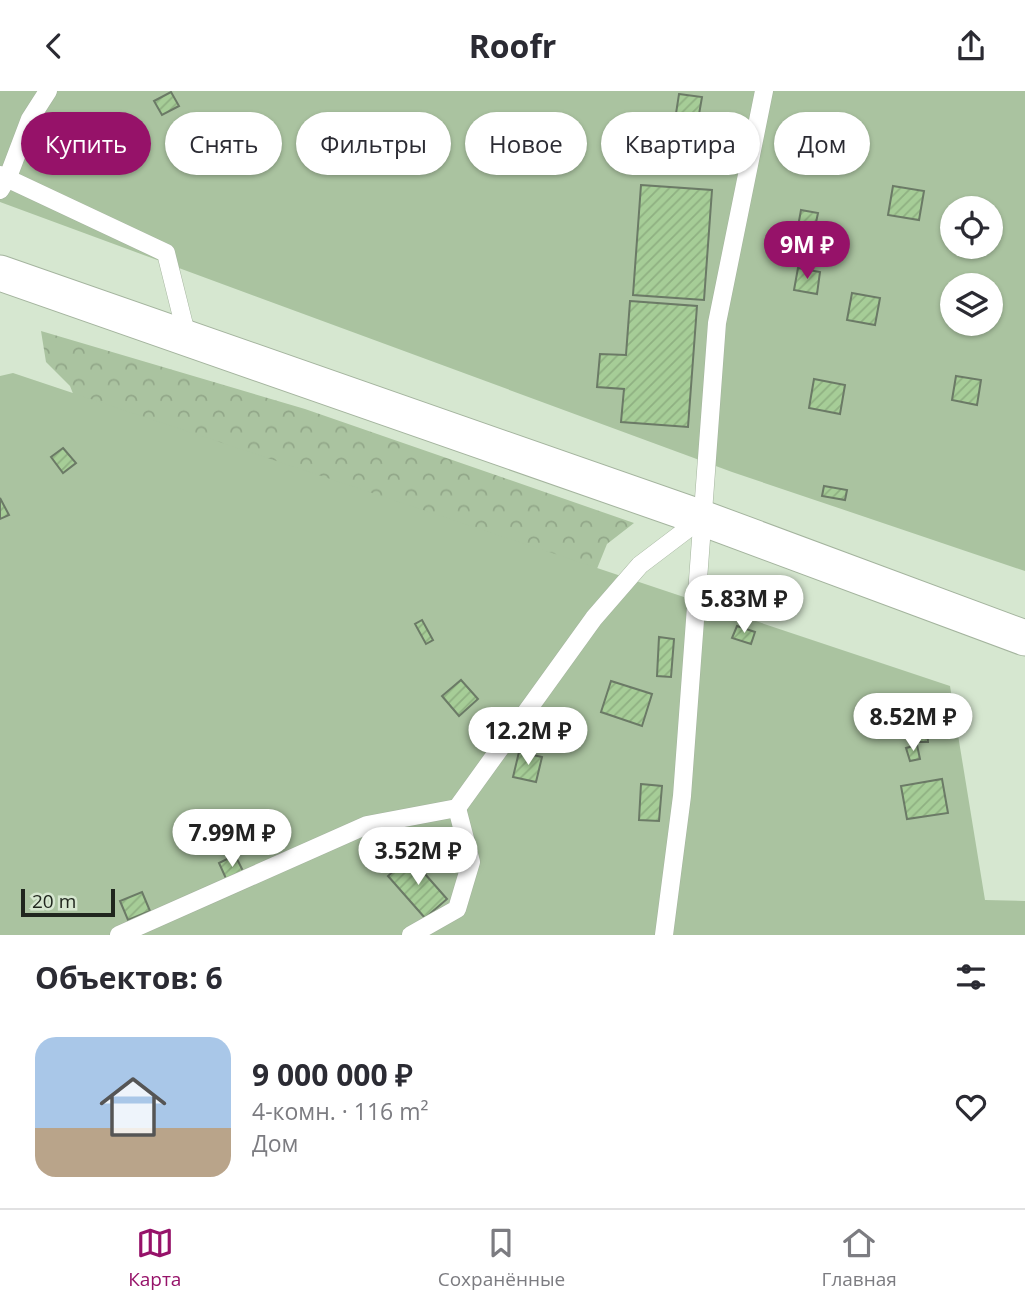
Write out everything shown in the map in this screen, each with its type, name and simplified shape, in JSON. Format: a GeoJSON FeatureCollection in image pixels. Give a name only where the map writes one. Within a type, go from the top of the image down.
{"type":"FeatureCollection","features":[{"type":"Feature","properties":{"kind":"street"},"geometry":{"type":"LineString","coordinates":[[0,273],[702,518],[1025,638]]}},
{"type":"Feature","properties":{"kind":"lane"},"geometry":{"type":"LineString","coordinates":[[48,91],[30,119],[3,181],[166,253],[187,337]]}},
{"type":"Feature","properties":{"kind":"lane"},"geometry":{"type":"LineString","coordinates":[[664,935],[682,796],[717,323],[764,91]]}},
{"type":"Feature","properties":{"kind":"lane"},"geometry":{"type":"LineString","coordinates":[[119,935],[368,825],[457,808],[594,618],[640,565],[702,518]]}},
{"type":"Feature","properties":{"kind":"lane"},"geometry":{"type":"LineString","coordinates":[[411,935],[457,909],[471,862],[457,808]]}},
{"type":"Feature","properties":{"kind":"green space"},"geometry":{"type":"Polygon","coordinates":[[[0,91],[1025,91],[1025,571],[732,472],[0,202],[0,91]]]}},
{"type":"Feature","properties":{"kind":"green space"},"geometry":{"type":"Polygon","coordinates":[[[41,331],[305,409],[634,523],[607,544],[590,586],[83,419],[70,386],[46,362],[41,331]]]}},
{"type":"Feature","properties":{"kind":"green space"},"geometry":{"type":"Polygon","coordinates":[[[13,373],[950,686],[985,900],[1025,901],[1025,935],[0,935],[0,376],[13,373]]]}},
{"type":"Feature","properties":{"kind":"building"},"geometry":{"type":"Polygon","coordinates":[[[171,92],[179,106],[162,115],[154,101],[171,92]]]}},
{"type":"Feature","properties":{"kind":"building"},"geometry":{"type":"Polygon","coordinates":[[[679,94],[702,97],[699,112],[676,112],[679,94]]]}},
{"type":"Feature","properties":{"kind":"building"},"geometry":{"type":"Polygon","coordinates":[[[641,185],[712,190],[704,300],[633,295],[641,185]]]}},
{"type":"Feature","properties":{"kind":"building"},"geometry":{"type":"Polygon","coordinates":[[[893,186],[924,191],[919,220],[888,215],[893,186]]]}},
{"type":"Feature","properties":{"kind":"building"},"geometry":{"type":"Polygon","coordinates":[[[801,210],[818,213],[811,246],[795,243],[801,210]]]}},
{"type":"Feature","properties":{"kind":"building"},"geometry":{"type":"Polygon","coordinates":[[[798,268],[820,272],[817,294],[794,290],[798,268]]]}},
{"type":"Feature","properties":{"kind":"building"},"geometry":{"type":"Polygon","coordinates":[[[852,293],[880,298],[875,325],[847,320],[852,293]]]}},
{"type":"Feature","properties":{"kind":"building"},"geometry":{"type":"Polygon","coordinates":[[[630,301],[697,306],[688,427],[621,422],[624,389],[597,387],[600,354],[626,355],[630,301]]]}},
{"type":"Feature","properties":{"kind":"building"},"geometry":{"type":"Polygon","coordinates":[[[956,376],[981,380],[977,405],[952,400],[956,376]]]}},
{"type":"Feature","properties":{"kind":"building"},"geometry":{"type":"Polygon","coordinates":[[[814,379],[845,385],[840,414],[809,408],[814,379]]]}},
{"type":"Feature","properties":{"kind":"building"},"geometry":{"type":"Polygon","coordinates":[[[63,448],[76,463],[63,473],[51,457],[63,448]]]}},
{"type":"Feature","properties":{"kind":"building"},"geometry":{"type":"Polygon","coordinates":[[[824,486],[847,490],[845,500],[822,496],[824,486]]]}},
{"type":"Feature","properties":{"kind":"building"},"geometry":{"type":"Polygon","coordinates":[[[0,498],[9,515],[0,519],[0,498]]]}},
{"type":"Feature","properties":{"kind":"building"},"geometry":{"type":"Polygon","coordinates":[[[422,620],[433,640],[426,644],[415,624],[422,620]]]}},
{"type":"Feature","properties":{"kind":"building"},"geometry":{"type":"Polygon","coordinates":[[[737,626],[755,632],[751,644],[732,638],[737,626]]]}},
{"type":"Feature","properties":{"kind":"building"},"geometry":{"type":"Polygon","coordinates":[[[659,637],[674,639],[671,677],[657,676],[659,637]]]}},
{"type":"Feature","properties":{"kind":"building"},"geometry":{"type":"Polygon","coordinates":[[[461,680],[478,699],[459,716],[442,696],[461,680]]]}},
{"type":"Feature","properties":{"kind":"building"},"geometry":{"type":"Polygon","coordinates":[[[611,681],[652,694],[642,726],[601,712],[611,681]]]}},
{"type":"Feature","properties":{"kind":"building"},"geometry":{"type":"Polygon","coordinates":[[[927,724],[928,742],[914,742],[913,725],[927,724]]]}},
{"type":"Feature","properties":{"kind":"building"},"geometry":{"type":"Polygon","coordinates":[[[917,745],[920,759],[910,761],[906,748],[917,745]]]}},
{"type":"Feature","properties":{"kind":"building"},"geometry":{"type":"Polygon","coordinates":[[[519,752],[542,757],[536,782],[513,777],[519,752]]]}},
{"type":"Feature","properties":{"kind":"building"},"geometry":{"type":"Polygon","coordinates":[[[942,779],[948,813],[907,819],[901,786],[942,779]]]}},
{"type":"Feature","properties":{"kind":"building"},"geometry":{"type":"Polygon","coordinates":[[[641,784],[662,786],[659,821],[639,820],[641,784]]]}},
{"type":"Feature","properties":{"kind":"building"},"geometry":{"type":"Polygon","coordinates":[[[235,855],[245,875],[228,883],[219,863],[235,855]]]}},
{"type":"Feature","properties":{"kind":"building"},"geometry":{"type":"Polygon","coordinates":[[[410,857],[447,899],[425,918],[388,876],[410,857]]]}},
{"type":"Feature","properties":{"kind":"building"},"geometry":{"type":"Polygon","coordinates":[[[142,892],[150,911],[128,920],[120,901],[142,892]]]}}]}
